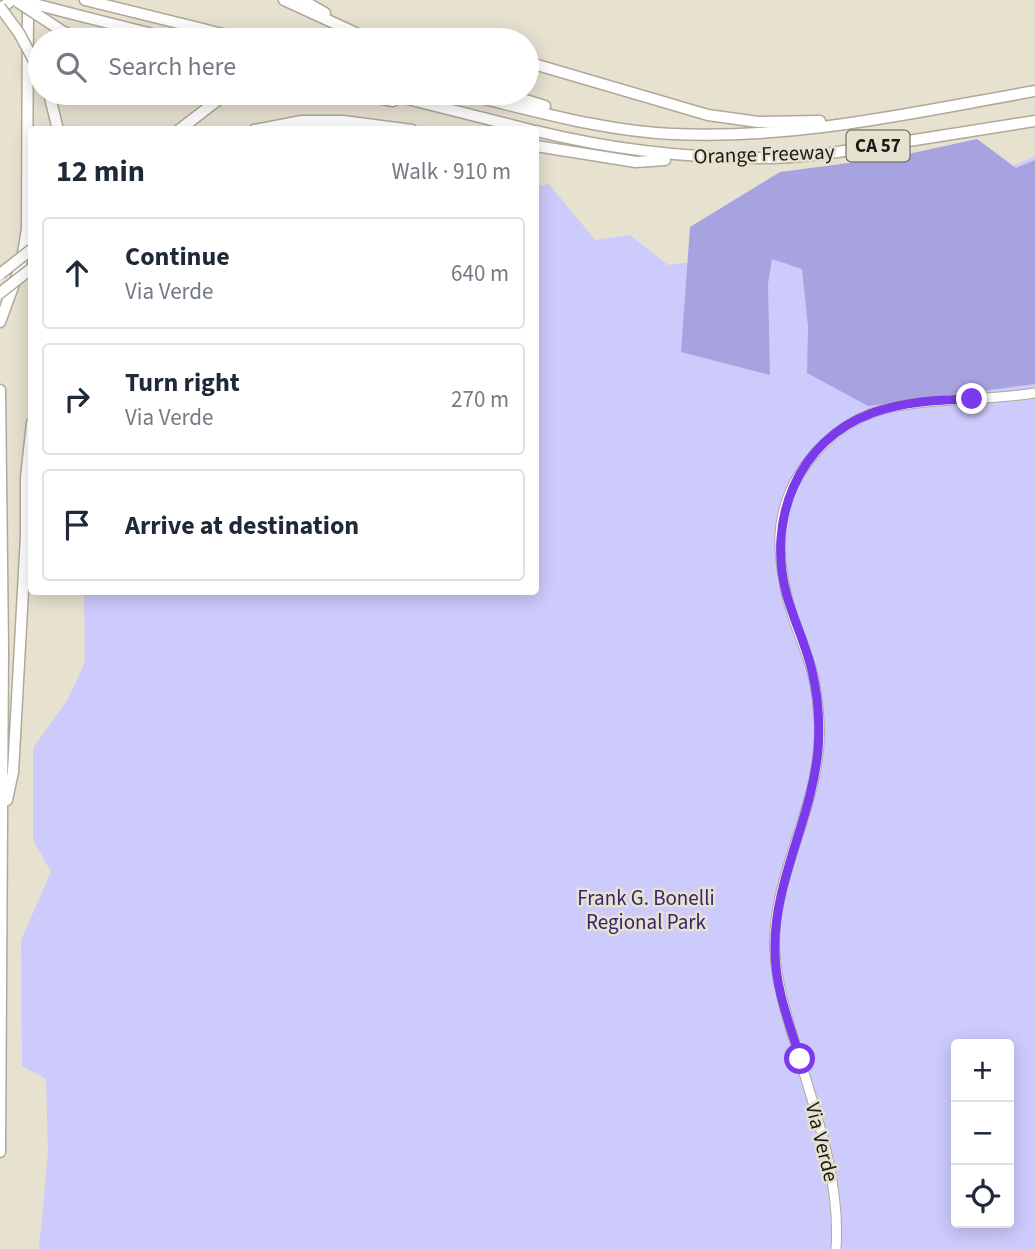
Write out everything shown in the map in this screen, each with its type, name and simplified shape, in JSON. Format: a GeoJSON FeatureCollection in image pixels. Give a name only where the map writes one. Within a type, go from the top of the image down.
{"type":"FeatureCollection","features":[{"type":"Feature","properties":{"kind":"highway"},"geometry":{"type":"LineString","coordinates":[[16,0],[58,28]]}},
{"type":"Feature","properties":{"kind":"highway"},"geometry":{"type":"LineString","coordinates":[[28,50],[0,8],[16,0],[128,28]]}},
{"type":"Feature","properties":{"kind":"highway"},"geometry":{"type":"LineString","coordinates":[[0,322],[15,286],[26,244],[28,0]]}},
{"type":"Feature","properties":{"kind":"highway"},"geometry":{"type":"LineString","coordinates":[[85,0],[198,28]]}},
{"type":"Feature","properties":{"kind":"highway"},"geometry":{"type":"LineString","coordinates":[[284,0],[345,28]]}},
{"type":"Feature","properties":{"kind":"highway"},"geometry":{"type":"LineString","coordinates":[[302,0],[345,28]]}},
{"type":"Feature","properties":{"kind":"highway"},"geometry":{"type":"LineString","coordinates":[[539,66],[708,115],[758,122],[858,121]]}},
{"type":"Feature","properties":{"kind":"highway","name":"Orange Freeway"},"geometry":{"type":"LineString","coordinates":[[511,105],[612,127],[670,134],[747,135],[858,121],[1035,91]]}},
{"type":"Feature","properties":{"kind":"highway"},"geometry":{"type":"LineString","coordinates":[[539,104],[577,120]]}},
{"type":"Feature","properties":{"kind":"highway"},"geometry":{"type":"LineString","coordinates":[[52,105],[57,126]]}},
{"type":"Feature","properties":{"kind":"highway"},"geometry":{"type":"LineString","coordinates":[[184,126],[211,105]]}},
{"type":"Feature","properties":{"kind":"highway"},"geometry":{"type":"LineString","coordinates":[[420,105],[455,111]]}},
{"type":"Feature","properties":{"kind":"highway","name":"Orange Freeway"},"geometry":{"type":"LineString","coordinates":[[431,105],[517,126]]}},
{"type":"Feature","properties":{"kind":"highway"},"geometry":{"type":"LineString","coordinates":[[275,126],[302,121],[343,121],[378,126]]}},
{"type":"Feature","properties":{"kind":"highway","name":"Orange Freeway"},"geometry":{"type":"LineString","coordinates":[[539,131],[645,153],[774,158],[823,154],[1035,121]]}},
{"type":"Feature","properties":{"kind":"highway"},"geometry":{"type":"LineString","coordinates":[[356,126],[369,125]]}},
{"type":"Feature","properties":{"kind":"highway"},"geometry":{"type":"LineString","coordinates":[[539,146],[636,162],[721,158]]}},
{"type":"Feature","properties":{"kind":"highway"},"geometry":{"type":"LineString","coordinates":[[0,274],[28,252]]}},
{"type":"Feature","properties":{"kind":"highway"},"geometry":{"type":"LineString","coordinates":[[0,293],[28,271]]}},
{"type":"Feature","properties":{"kind":"highway"},"geometry":{"type":"LineString","coordinates":[[0,390],[4,570],[0,1152]]}},
{"type":"Feature","properties":{"kind":"highway"},"geometry":{"type":"LineString","coordinates":[[2,824],[13,772],[28,460]]}},
{"type":"Feature","properties":{"kind":"highway"},"geometry":{"type":"LineString","coordinates":[[26,536],[28,527]]}},
{"type":"Feature","properties":{"kind":"main road","name":"Via Verde"},"geometry":{"type":"LineString","coordinates":[[836,1249],[838,1227],[834,1185],[780,991],[775,953],[776,921],[783,888],[805,820],[813,783],[819,721],[812,671],[786,594],[780,533],[785,510],[796,481],[814,454],[833,435],[858,419],[873,412],[911,403],[1035,393]]}},
{"type":"Feature","properties":{"kind":"green space","name":"Frank G. Bonelli Regional Park"},"geometry":{"type":"Polygon","coordinates":[[[1035,156],[1035,1249],[39,1249],[48,1153],[46,1079],[22,1066],[21,940],[51,872],[33,840],[33,748],[68,699],[85,662],[84,595],[539,595],[539,186],[549,184],[595,240],[630,235],[668,265],[699,261],[957,179],[1018,164],[1035,156]]]}},
{"type":"Feature","properties":{"kind":"shaded area"},"geometry":{"type":"Polygon","coordinates":[[[977,139],[1016,168],[1035,160],[1035,384],[868,406],[807,373],[808,327],[802,269],[772,259],[768,284],[770,375],[681,352],[690,227],[780,172],[894,157],[977,139]]]}},
{"type":"Feature","properties":{"kind":"route"},"geometry":{"type":"LineString","coordinates":[[800,1059],[780,991],[775,953],[776,921],[813,783],[819,721],[812,671],[786,594],[780,533],[785,510],[805,466],[827,441],[848,424],[890,407],[972,399]]}}]}
